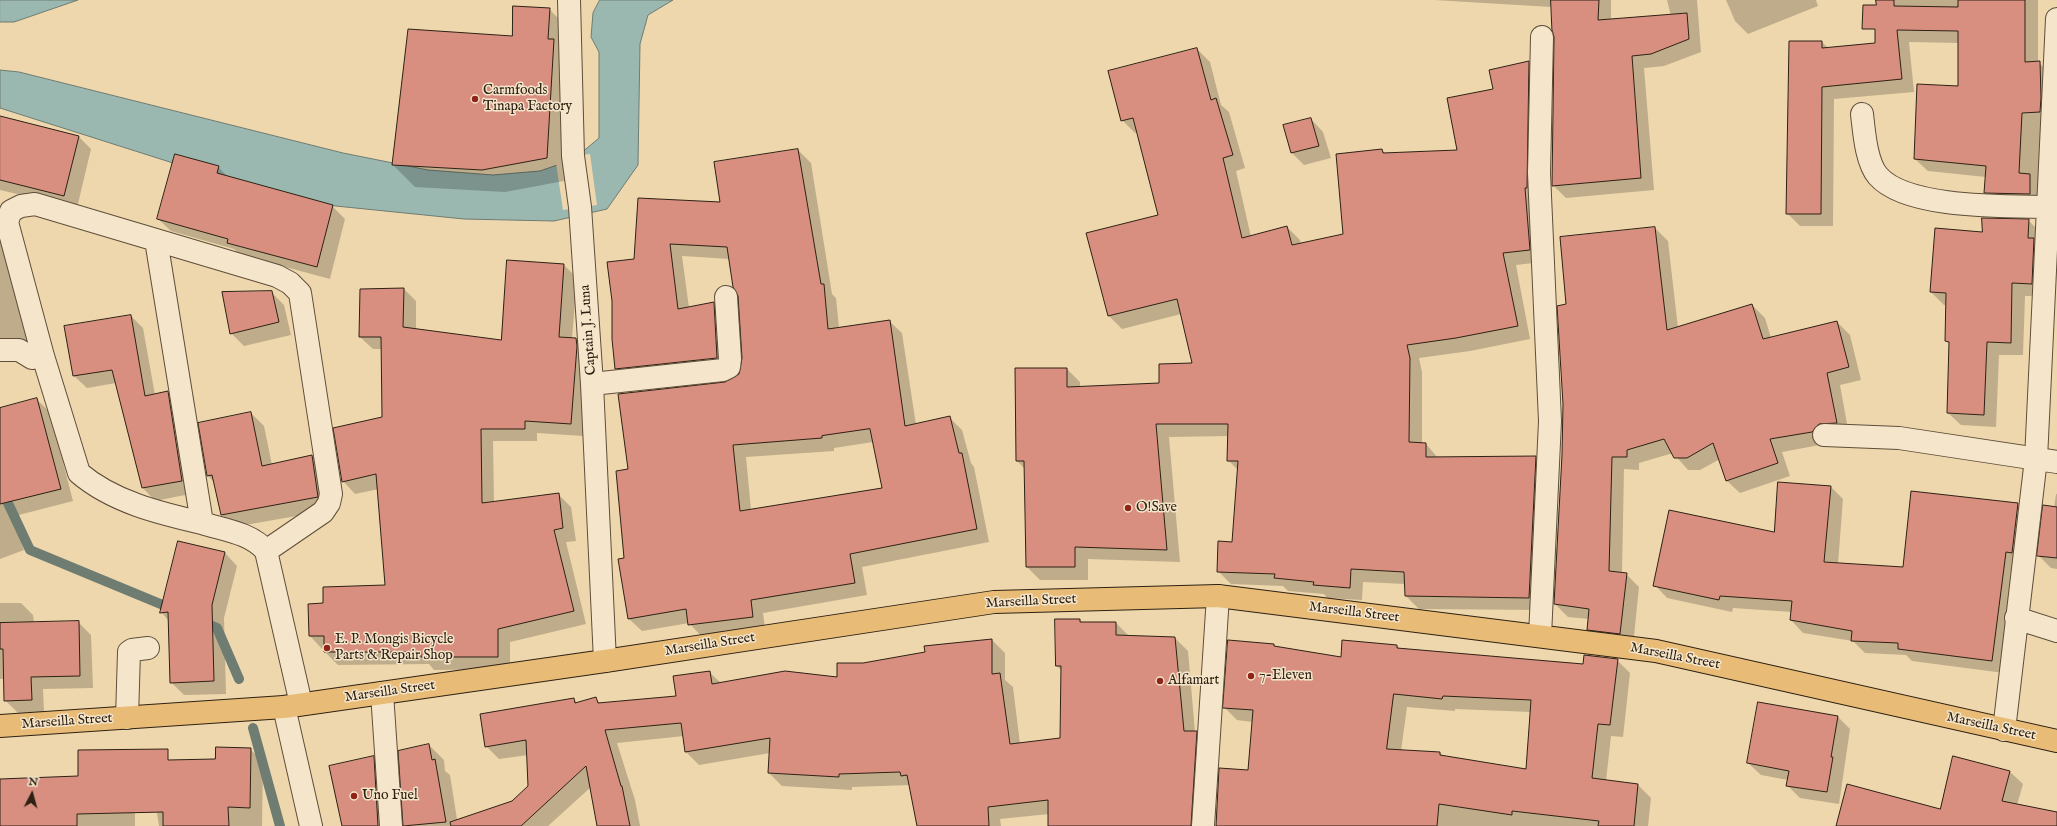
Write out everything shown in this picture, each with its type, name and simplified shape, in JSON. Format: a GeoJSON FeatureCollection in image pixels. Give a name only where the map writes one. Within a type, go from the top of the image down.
{"type":"FeatureCollection","features":[{"type":"Feature","properties":{"kind":"main road","name":"Marseilla Street"},"geometry":{"type":"LineString","coordinates":[[0,726],[292,705],[605,661],[994,602],[1218,596],[1656,651],[2057,741]]}},
{"type":"Feature","properties":{"kind":"street","name":"Captain J. Luna"},"geometry":{"type":"LineString","coordinates":[[569,0],[572,156],[580,207],[592,384],[605,661]]}},
{"type":"Feature","properties":{"kind":"street"},"geometry":{"type":"LineString","coordinates":[[2004,730],[2016,618],[2036,459],[2052,233],[2048,207],[2057,19]]}},
{"type":"Feature","properties":{"kind":"street"},"geometry":{"type":"LineString","coordinates":[[1540,636],[1550,421],[1539,173],[1542,37]]}},
{"type":"Feature","properties":{"kind":"street"},"geometry":{"type":"LineString","coordinates":[[1862,114],[1868,152],[1877,175],[1892,188],[1918,197],[1984,206],[2048,207]]}},
{"type":"Feature","properties":{"kind":"street"},"geometry":{"type":"LineString","coordinates":[[266,551],[323,512],[329,503],[331,494],[300,294],[290,283],[277,276],[35,204],[21,206],[10,211],[7,222],[43,356],[79,473],[93,485],[119,498],[172,516],[202,523],[248,537],[258,542],[266,551],[312,826]]}},
{"type":"Feature","properties":{"kind":"street"},"geometry":{"type":"LineString","coordinates":[[156,240],[202,523]]}},
{"type":"Feature","properties":{"kind":"street"},"geometry":{"type":"LineString","coordinates":[[592,384],[723,370],[729,367],[730,359],[726,297]]}},
{"type":"Feature","properties":{"kind":"street"},"geometry":{"type":"LineString","coordinates":[[0,350],[19,350],[32,358]]}},
{"type":"Feature","properties":{"kind":"street"},"geometry":{"type":"LineString","coordinates":[[1824,435],[1899,438],[2057,462]]}},
{"type":"Feature","properties":{"kind":"street"},"geometry":{"type":"LineString","coordinates":[[1203,826],[1218,596]]}},
{"type":"Feature","properties":{"kind":"street"},"geometry":{"type":"LineString","coordinates":[[2016,618],[2057,631]]}},
{"type":"Feature","properties":{"kind":"street"},"geometry":{"type":"LineString","coordinates":[[127,718],[129,652],[132,650],[148,648]]}},
{"type":"Feature","properties":{"kind":"street"},"geometry":{"type":"LineString","coordinates":[[382,693],[391,826]]}},
{"type":"Feature","properties":{"kind":"water"},"geometry":{"type":"Polygon","coordinates":[[[0,0],[78,0],[14,22],[0,22],[0,0]]]}},
{"type":"Feature","properties":{"kind":"water"},"geometry":{"type":"Polygon","coordinates":[[[600,0],[673,0],[648,15],[640,44],[638,165],[607,209],[554,221],[464,219],[326,205],[173,163],[0,108],[0,70],[19,72],[343,153],[428,170],[493,175],[540,171],[574,159],[599,138],[599,52],[591,37],[593,13],[600,0]]]}},
{"type":"Feature","properties":{"kind":"pier"},"geometry":{"type":"Polygon","coordinates":[[[590,154],[597,205],[563,210],[556,163],[576,156],[590,154]]]}},
{"type":"Feature","properties":{"kind":"building"},"geometry":{"type":"Polygon","coordinates":[[[1551,0],[1599,0],[1598,20],[1687,13],[1689,39],[1651,54],[1632,56],[1641,178],[1552,186],[1554,37],[1552,30],[1551,0]]]}},
{"type":"Feature","properties":{"kind":"building"},"geometry":{"type":"Polygon","coordinates":[[[1876,0],[1894,0],[1894,6],[1958,7],[1958,0],[2025,0],[2025,62],[2040,61],[2041,98],[2040,112],[2022,113],[2019,173],[2030,174],[2030,194],[1984,193],[1986,166],[1914,159],[1917,84],[1958,86],[1958,31],[1897,30],[1902,79],[1822,87],[1821,214],[1786,214],[1789,41],[1822,41],[1822,48],[1875,43],[1875,29],[1862,29],[1863,5],[1876,5],[1876,0]]]}},
{"type":"Feature","properties":{"kind":"building","name":"Carmfoods Tinapa Factory"},"geometry":{"type":"Polygon","coordinates":[[[513,6],[550,8],[548,39],[554,39],[547,158],[482,170],[392,165],[408,29],[512,36],[513,6]]]}},
{"type":"Feature","properties":{"kind":"building"},"geometry":{"type":"Polygon","coordinates":[[[1197,48],[1211,100],[1216,98],[1233,155],[1223,158],[1242,238],[1287,226],[1292,245],[1343,234],[1336,154],[1382,149],[1383,153],[1457,150],[1447,98],[1493,89],[1489,70],[1529,61],[1527,188],[1525,188],[1530,250],[1503,253],[1518,326],[1456,338],[1407,345],[1410,358],[1409,442],[1426,443],[1426,457],[1536,456],[1529,598],[1405,596],[1404,572],[1351,569],[1350,588],[1313,585],[1314,582],[1274,578],[1275,574],[1217,572],[1218,541],[1232,542],[1238,461],[1227,461],[1228,424],[1156,424],[1167,550],[1075,547],[1075,567],[1026,567],[1024,461],[1016,461],[1015,368],[1067,368],[1067,387],[1159,383],[1159,364],[1192,363],[1177,299],[1108,316],[1086,233],[1158,215],[1133,118],[1121,121],[1108,71],[1197,48]]]}},
{"type":"Feature","properties":{"kind":"building"},"geometry":{"type":"Polygon","coordinates":[[[0,116],[79,136],[64,196],[0,180],[0,116]]]}},
{"type":"Feature","properties":{"kind":"building"},"geometry":{"type":"Polygon","coordinates":[[[1311,118],[1319,146],[1291,153],[1283,125],[1311,118]]]}},
{"type":"Feature","properties":{"kind":"building"},"geometry":{"type":"Polygon","coordinates":[[[798,149],[821,284],[824,284],[828,329],[890,320],[905,426],[950,416],[959,453],[962,453],[977,529],[850,554],[855,583],[751,600],[753,617],[688,625],[686,609],[628,619],[618,559],[624,558],[616,471],[628,469],[618,394],[725,382],[739,374],[742,358],[738,296],[733,287],[727,247],[670,244],[678,309],[714,302],[717,358],[615,369],[612,339],[612,301],[607,262],[634,259],[638,198],[720,202],[714,162],[798,149]],[[870,429],[822,436],[822,438],[733,445],[740,511],[882,488],[870,429]]]}},
{"type":"Feature","properties":{"kind":"building"},"geometry":{"type":"Polygon","coordinates":[[[175,154],[219,166],[217,173],[333,205],[317,267],[227,243],[228,239],[157,219],[175,154]]]}},
{"type":"Feature","properties":{"kind":"building"},"geometry":{"type":"Polygon","coordinates":[[[1982,218],[2029,219],[2028,238],[2034,238],[2032,284],[2012,283],[2011,343],[1987,342],[1984,415],[1947,413],[1949,342],[1945,341],[1946,293],[1930,292],[1935,228],[1982,232],[1982,218]]]}},
{"type":"Feature","properties":{"kind":"building"},"geometry":{"type":"Polygon","coordinates":[[[1655,227],[1667,330],[1752,304],[1763,339],[1837,321],[1849,367],[1827,373],[1837,423],[1819,424],[1812,432],[1770,439],[1778,463],[1726,481],[1713,443],[1687,458],[1674,458],[1664,439],[1627,450],[1627,457],[1612,457],[1609,571],[1627,573],[1620,634],[1587,630],[1589,609],[1554,604],[1562,455],[1563,404],[1557,306],[1566,304],[1560,237],[1655,227]]]}},
{"type":"Feature","properties":{"kind":"building"},"geometry":{"type":"Polygon","coordinates":[[[507,260],[564,264],[559,337],[576,338],[577,346],[571,424],[525,421],[525,429],[481,429],[482,503],[559,493],[563,528],[554,530],[574,611],[498,629],[498,657],[421,657],[421,652],[324,652],[324,636],[309,636],[308,604],[323,603],[323,587],[385,585],[376,474],[342,482],[333,428],[382,417],[381,337],[359,337],[360,289],[404,288],[403,327],[501,340],[507,260]]]}},
{"type":"Feature","properties":{"kind":"building"},"geometry":{"type":"Polygon","coordinates":[[[272,291],[279,322],[230,334],[222,292],[272,291]]]}},
{"type":"Feature","properties":{"kind":"building"},"geometry":{"type":"Polygon","coordinates":[[[131,315],[145,396],[168,391],[182,481],[142,488],[112,370],[73,376],[64,326],[131,315]]]}},
{"type":"Feature","properties":{"kind":"building"},"geometry":{"type":"Polygon","coordinates":[[[37,398],[61,489],[0,504],[0,408],[37,398]]]}},
{"type":"Feature","properties":{"kind":"building"},"geometry":{"type":"Polygon","coordinates":[[[251,412],[262,466],[312,455],[318,497],[221,515],[212,475],[207,476],[198,423],[251,412]]]}},
{"type":"Feature","properties":{"kind":"building"},"geometry":{"type":"Polygon","coordinates":[[[1778,482],[1831,486],[1824,562],[1903,567],[1911,491],[2018,503],[2012,553],[2006,552],[1992,661],[1898,649],[1898,643],[1851,641],[1852,631],[1790,620],[1792,601],[1720,596],[1719,600],[1653,586],[1669,510],[1774,532],[1778,482]]]}},
{"type":"Feature","properties":{"kind":"building"},"geometry":{"type":"Polygon","coordinates":[[[2043,505],[2057,507],[2057,558],[2037,556],[2043,505]]]}},
{"type":"Feature","properties":{"kind":"building"},"geometry":{"type":"Polygon","coordinates":[[[178,541],[225,552],[212,605],[214,681],[170,683],[168,612],[160,613],[178,541]]]}},
{"type":"Feature","properties":{"kind":"building"},"geometry":{"type":"Polygon","coordinates":[[[1055,619],[1080,619],[1080,622],[1116,622],[1116,635],[1175,637],[1184,731],[1197,731],[1191,826],[1048,826],[1048,800],[988,807],[989,826],[917,826],[907,775],[901,776],[900,772],[839,774],[839,777],[768,773],[770,738],[685,752],[681,723],[605,730],[622,786],[630,826],[597,826],[586,766],[521,826],[451,826],[450,822],[512,801],[528,786],[526,740],[485,747],[480,714],[574,698],[575,703],[596,697],[598,703],[676,696],[673,676],[710,671],[712,684],[785,671],[837,677],[837,663],[863,663],[925,652],[924,646],[992,639],[992,674],[1000,673],[1010,744],[1060,738],[1061,666],[1056,666],[1055,619]]]}},
{"type":"Feature","properties":{"kind":"building"},"geometry":{"type":"Polygon","coordinates":[[[79,621],[80,676],[31,677],[32,700],[4,701],[3,649],[0,649],[0,623],[79,621]]]}},
{"type":"Feature","properties":{"kind":"building"},"geometry":{"type":"Polygon","coordinates":[[[1228,640],[1274,644],[1274,646],[1341,657],[1342,640],[1397,645],[1397,648],[1583,664],[1584,655],[1618,659],[1610,725],[1598,724],[1592,778],[1638,784],[1634,826],[1598,826],[1599,821],[1512,811],[1512,815],[1439,804],[1437,826],[1216,826],[1219,768],[1248,770],[1253,710],[1223,708],[1228,640]],[[1394,694],[1387,749],[1440,752],[1440,755],[1526,769],[1531,700],[1443,696],[1442,699],[1394,694]]]}},
{"type":"Feature","properties":{"kind":"building"},"geometry":{"type":"Polygon","coordinates":[[[1758,702],[1838,716],[1827,792],[1786,786],[1789,771],[1747,763],[1758,702]]]}},
{"type":"Feature","properties":{"kind":"building"},"geometry":{"type":"Polygon","coordinates":[[[429,744],[432,760],[435,759],[446,822],[403,826],[398,751],[429,744]]]}},
{"type":"Feature","properties":{"kind":"building"},"geometry":{"type":"Polygon","coordinates":[[[216,747],[251,748],[250,808],[228,807],[229,826],[163,826],[163,812],[77,814],[77,826],[0,826],[0,779],[78,776],[78,750],[168,749],[168,760],[215,759],[216,747]]]}},
{"type":"Feature","properties":{"kind":"building","name":"Uno Fuel"},"geometry":{"type":"Polygon","coordinates":[[[374,756],[378,826],[342,826],[329,766],[374,756]]]}},
{"type":"Feature","properties":{"kind":"building"},"geometry":{"type":"Polygon","coordinates":[[[1953,756],[2010,771],[2002,801],[2057,812],[2057,826],[1836,826],[1847,784],[1940,809],[1953,756]]]}},
{"type":"Feature","properties":{"kind":"waterway"},"geometry":{"type":"LineString","coordinates":[[0,478],[7,501],[30,550],[175,610]]}},
{"type":"Feature","properties":{"kind":"waterway"},"geometry":{"type":"LineString","coordinates":[[201,621],[217,628],[239,679]]}},
{"type":"Feature","properties":{"kind":"waterway"},"geometry":{"type":"LineString","coordinates":[[253,728],[280,826]]}},
{"type":"Feature","properties":{"kind":"place","name":"Carmfoods Tinapa Factory"},"geometry":{"type":"Point","coordinates":[475,99]}},
{"type":"Feature","properties":{"kind":"place","name":"O!Save"},"geometry":{"type":"Point","coordinates":[1128,508]}},
{"type":"Feature","properties":{"kind":"place","name":"E. P. Mongis Bicycle Parts & Repair Shop"},"geometry":{"type":"Point","coordinates":[327,648]}},
{"type":"Feature","properties":{"kind":"place","name":"7-Eleven"},"geometry":{"type":"Point","coordinates":[1251,676]}},
{"type":"Feature","properties":{"kind":"place","name":"Alfamart"},"geometry":{"type":"Point","coordinates":[1160,681]}},
{"type":"Feature","properties":{"kind":"place","name":"Uno Fuel"},"geometry":{"type":"Point","coordinates":[354,796]}}]}
